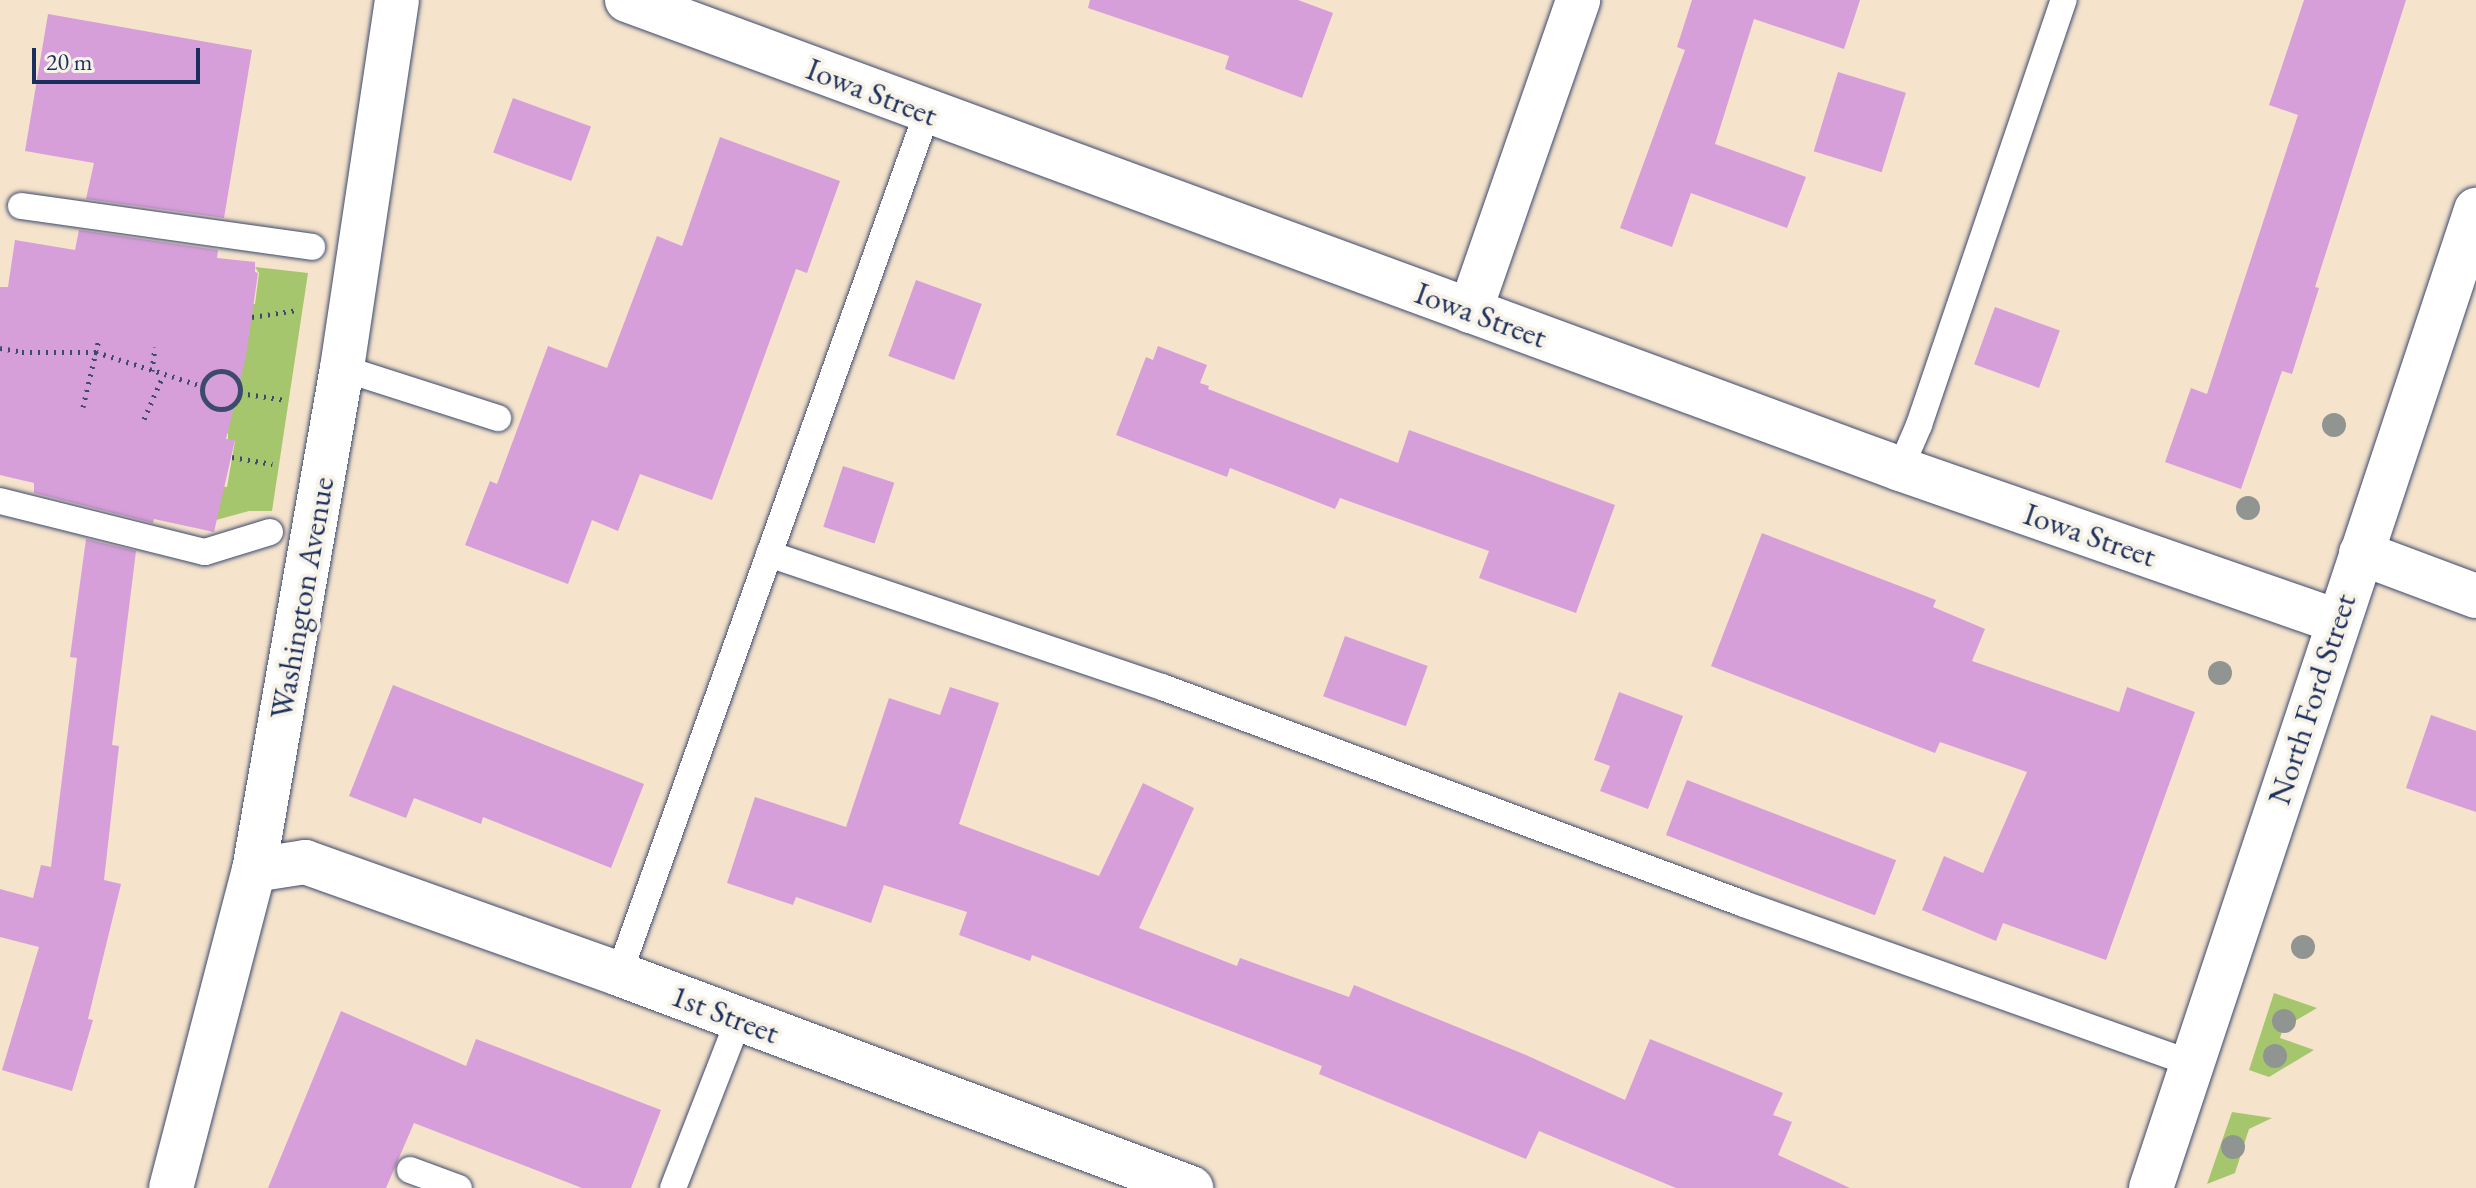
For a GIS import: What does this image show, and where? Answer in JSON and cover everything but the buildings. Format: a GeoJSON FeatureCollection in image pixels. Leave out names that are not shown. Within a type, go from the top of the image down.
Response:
{"type":"FeatureCollection","features":[{"type":"Feature","properties":{"kind":"street","name":"Washington Avenue"},"geometry":{"type":"LineString","coordinates":[[171,1188],[254,870],[342,368],[397,0]]}},
{"type":"Feature","properties":{"kind":"street","name":"Iowa Street"},"geometry":{"type":"LineString","coordinates":[[627,0],[1900,469],[2337,621]]}},
{"type":"Feature","properties":{"kind":"street"},"geometry":{"type":"LineString","coordinates":[[1470,311],[1578,0]]}},
{"type":"Feature","properties":{"kind":"street","name":"North Ford Street"},"geometry":{"type":"LineString","coordinates":[[2151,1188],[2476,210]]}},
{"type":"Feature","properties":{"kind":"street"},"geometry":{"type":"LineString","coordinates":[[2361,553],[2476,596]]}},
{"type":"Feature","properties":{"kind":"street","name":"1st Street"},"geometry":{"type":"LineString","coordinates":[[254,870],[305,862],[619,974],[1191,1188]]}},
{"type":"Feature","properties":{"kind":"lane"},"geometry":{"type":"LineString","coordinates":[[1900,469],[1919,425],[2064,0]]}},
{"type":"Feature","properties":{"kind":"lane"},"geometry":{"type":"LineString","coordinates":[[619,974],[927,113]]}},
{"type":"Feature","properties":{"kind":"lane"},"geometry":{"type":"LineString","coordinates":[[21,206],[312,247]]}},
{"type":"Feature","properties":{"kind":"lane"},"geometry":{"type":"LineString","coordinates":[[342,368],[498,418]]}},
{"type":"Feature","properties":{"kind":"lane"},"geometry":{"type":"LineString","coordinates":[[0,501],[205,552],[270,532]]}},
{"type":"Feature","properties":{"kind":"lane"},"geometry":{"type":"LineString","coordinates":[[769,554],[1162,687],[1744,904],[2194,1064]]}},
{"type":"Feature","properties":{"kind":"lane"},"geometry":{"type":"LineString","coordinates":[[673,1188],[739,1019]]}},
{"type":"Feature","properties":{"kind":"lane"},"geometry":{"type":"LineString","coordinates":[[410,1170],[459,1188]]}},
{"type":"Feature","properties":{"kind":"path"},"geometry":{"type":"LineString","coordinates":[[252,317],[303,310]]}},
{"type":"Feature","properties":{"kind":"path"},"geometry":{"type":"LineString","coordinates":[[83,407],[99,339]]}},
{"type":"Feature","properties":{"kind":"path"},"geometry":{"type":"LineString","coordinates":[[152,371],[155,347]]}},
{"type":"Feature","properties":{"kind":"path"},"geometry":{"type":"LineString","coordinates":[[0,348],[22,352],[96,352],[202,386]]}},
{"type":"Feature","properties":{"kind":"path"},"geometry":{"type":"LineString","coordinates":[[223,370],[238,380],[240,393],[235,404],[217,408],[206,402],[202,386],[211,374],[223,370]]}},
{"type":"Feature","properties":{"kind":"path"},"geometry":{"type":"LineString","coordinates":[[144,419],[163,376]]}},
{"type":"Feature","properties":{"kind":"path"},"geometry":{"type":"LineString","coordinates":[[240,393],[291,401]]}},
{"type":"Feature","properties":{"kind":"path"},"geometry":{"type":"LineString","coordinates":[[232,457],[281,465]]}},
{"type":"Feature","properties":{"kind":"green space"},"geometry":{"type":"Polygon","coordinates":[[[255,267],[308,273],[272,511],[249,511],[216,520],[219,486],[227,487],[235,441],[228,440],[228,433],[183,422],[0,325],[255,304],[259,273],[255,267]]]}},
{"type":"Feature","properties":{"kind":"green space"},"geometry":{"type":"Polygon","coordinates":[[[2274,993],[2317,1008],[2283,1028],[2280,1038],[2314,1050],[2269,1077],[2249,1070],[2274,993]]]}},
{"type":"Feature","properties":{"kind":"green space"},"geometry":{"type":"Polygon","coordinates":[[[2232,1112],[2272,1118],[2249,1129],[2235,1173],[2207,1184],[2232,1112]]]}}]}
